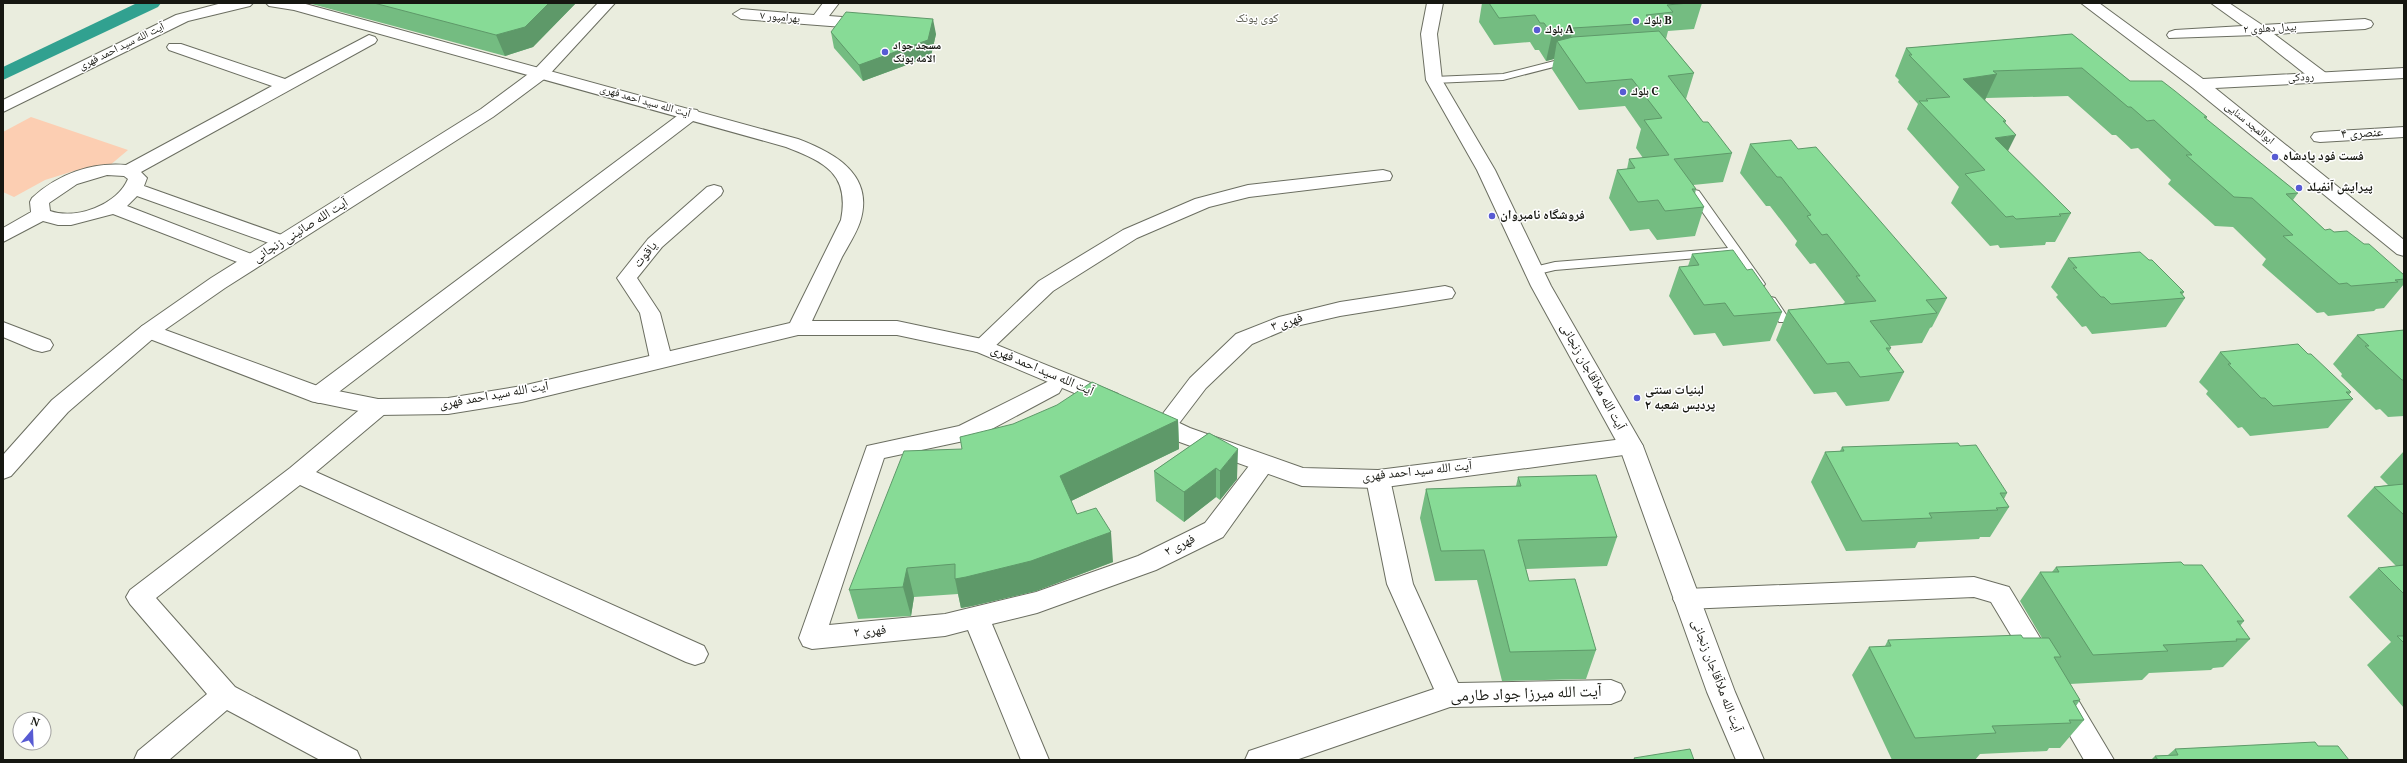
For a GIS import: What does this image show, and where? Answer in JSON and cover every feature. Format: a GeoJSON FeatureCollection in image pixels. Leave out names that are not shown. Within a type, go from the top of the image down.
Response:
{"type":"FeatureCollection","features":[{"type":"Feature","properties":{"kind":"street","name":"آیت الله سید احمد فهری"},"geometry":{"type":"LineString","coordinates":[[3,107],[182,18],[204,11],[245,3]]}},
{"type":"Feature","properties":{"kind":"street","name":"آیت الله سید احمد فهری"},"geometry":{"type":"LineString","coordinates":[[274,3],[295,6],[691,114],[817,152],[837,165],[850,181],[855,200],[851,221],[798,328]]}},
{"type":"Feature","properties":{"kind":"street","name":"آیت الله صائینی زنجانی"},"geometry":{"type":"LineString","coordinates":[[3,470],[60,406],[149,331],[252,261],[487,113],[541,73],[607,3]]}},
{"type":"Feature","properties":{"kind":"street"},"geometry":{"type":"LineString","coordinates":[[818,21],[831,3]]}},
{"type":"Feature","properties":{"kind":"street","name":"آیت الله ملاآقاجان زنجانی"},"geometry":{"type":"LineString","coordinates":[[1435,3],[1429,34],[1434,80],[1486,170],[1534,271],[1631,446],[1721,692],[1750,760]]}},
{"type":"Feature","properties":{"kind":"street","name":"ابوالمجد سنایی"},"geometry":{"type":"LineString","coordinates":[[2089,3],[2199,84],[2404,250]]}},
{"type":"Feature","properties":{"kind":"street"},"geometry":{"type":"LineString","coordinates":[[2219,3],[2259,30],[2320,77]]}},
{"type":"Feature","properties":{"kind":"street","name":"بهرامپور ۷"},"geometry":{"type":"LineString","coordinates":[[741,14],[818,21],[881,24]]}},
{"type":"Feature","properties":{"kind":"street","name":"بیدل دهلوی ۲"},"geometry":{"type":"LineString","coordinates":[[2175,35],[2365,24]]}},
{"type":"Feature","properties":{"kind":"street"},"geometry":{"type":"LineString","coordinates":[[129,171],[368,40]]}},
{"type":"Feature","properties":{"kind":"street"},"geometry":{"type":"LineString","coordinates":[[175,47],[286,85]]}},
{"type":"Feature","properties":{"kind":"street","name":"رودکی"},"geometry":{"type":"LineString","coordinates":[[2199,84],[2404,73]]}},
{"type":"Feature","properties":{"kind":"street"},"geometry":{"type":"LineString","coordinates":[[319,395],[691,114]]}},
{"type":"Feature","properties":{"kind":"street","name":"عنصری ۴"},"geometry":{"type":"LineString","coordinates":[[2320,137],[2404,132]]}},
{"type":"Feature","properties":{"kind":"street"},"geometry":{"type":"LineString","coordinates":[[3,236],[42,214],[59,220],[85,217],[113,207],[135,189],[138,178],[129,171],[107,169],[78,175],[53,188],[39,202],[42,214]]}},
{"type":"Feature","properties":{"kind":"street"},"geometry":{"type":"LineString","coordinates":[[982,346],[1046,286],[1130,234],[1202,203],[1248,191],[1383,176]]}},
{"type":"Feature","properties":{"kind":"street"},"geometry":{"type":"LineString","coordinates":[[135,189],[283,242]]}},
{"type":"Feature","properties":{"kind":"street","name":"یاقوت"},"geometry":{"type":"LineString","coordinates":[[661,359],[650,313],[627,278],[655,243],[714,190]]}},
{"type":"Feature","properties":{"kind":"street"},"geometry":{"type":"LineString","coordinates":[[113,207],[252,261]]}},
{"type":"Feature","properties":{"kind":"street","name":"فهری ۳"},"geometry":{"type":"LineString","coordinates":[[1166,424],[1198,383],[1244,339],[1286,322],[1340,309],[1415,296],[1445,293]]}},
{"type":"Feature","properties":{"kind":"street","name":"آیت الله سید احمد فهری"},"geometry":{"type":"LineString","coordinates":[[149,331],[319,395],[378,407],[448,406],[522,394],[661,359],[798,328],[897,328],[982,346],[1166,424],[1182,434],[1262,464],[1302,477],[1378,479],[1631,446]]}},
{"type":"Feature","properties":{"kind":"street"},"geometry":{"type":"LineString","coordinates":[[3,329],[42,345]]}},
{"type":"Feature","properties":{"kind":"street","name":"فهری ۲"},"geometry":{"type":"LineString","coordinates":[[1051,388],[966,433],[875,452],[812,638],[945,625],[1037,602],[1147,563],[1214,530],[1262,464]]}},
{"type":"Feature","properties":{"kind":"street"},"geometry":{"type":"LineString","coordinates":[[347,760],[225,695],[139,597],[298,474],[378,407]]}},
{"type":"Feature","properties":{"kind":"street"},"geometry":{"type":"LineString","coordinates":[[298,474],[695,654]]}},
{"type":"Feature","properties":{"kind":"street"},"geometry":{"type":"LineString","coordinates":[[1378,479],[1400,584],[1450,695]]}},
{"type":"Feature","properties":{"kind":"street"},"geometry":{"type":"LineString","coordinates":[[1686,599],[1974,587],[2000,594],[2100,760]]}},
{"type":"Feature","properties":{"kind":"street"},"geometry":{"type":"LineString","coordinates":[[976,617],[1035,760]]}},
{"type":"Feature","properties":{"kind":"street","name":"آیت الله میرزا جواد طارمی"},"geometry":{"type":"LineString","coordinates":[[1259,760],[1450,695],[1611,692]]}},
{"type":"Feature","properties":{"kind":"street"},"geometry":{"type":"LineString","coordinates":[[148,760],[225,695]]}},
{"type":"Feature","properties":{"kind":"lane"},"geometry":{"type":"LineString","coordinates":[[1434,80],[1504,77],[1544,65],[1583,59]]}},
{"type":"Feature","properties":{"kind":"lane"},"geometry":{"type":"LineString","coordinates":[[1696,193],[1783,319]]}},
{"type":"Feature","properties":{"kind":"lane"},"geometry":{"type":"LineString","coordinates":[[1534,271],[1555,266],[1736,251]]}},
{"type":"Feature","properties":{"kind":"shaded area"},"geometry":{"type":"Polygon","coordinates":[[[31,117],[128,150],[109,166],[77,170],[45,180],[14,197],[3,192],[3,132],[31,117]]]}},
{"type":"Feature","properties":{"kind":"building"},"geometry":{"type":"Polygon","coordinates":[[[374,3],[549,3],[525,27],[496,35],[374,3]]]}},
{"type":"Feature","properties":{"kind":"building"},"geometry":{"type":"Polygon","coordinates":[[[1489,3],[1689,3],[1667,5],[1673,12],[1646,15],[1653,23],[1573,28],[1552,34],[1544,23],[1540,23],[1535,15],[1499,18],[1489,3]]]}},
{"type":"Feature","properties":{"kind":"building"},"geometry":{"type":"Polygon","coordinates":[[[846,12],[933,19],[928,40],[859,65],[831,32],[846,12]]]}},
{"type":"Feature","properties":{"kind":"building"},"geometry":{"type":"Polygon","coordinates":[[[1659,31],[1694,73],[1668,76],[1703,122],[1708,122],[1732,153],[1674,159],[1696,189],[1692,189],[1704,207],[1665,211],[1658,200],[1638,202],[1617,170],[1635,168],[1629,159],[1669,155],[1644,120],[1662,118],[1632,79],[1586,83],[1557,41],[1573,37],[1659,31]]]}},
{"type":"Feature","properties":{"kind":"building"},"geometry":{"type":"Polygon","coordinates":[[[2072,34],[2130,81],[2162,81],[2298,193],[2286,194],[2325,230],[2330,229],[2334,232],[2347,231],[2364,244],[2369,244],[2404,275],[2404,279],[2395,280],[2398,282],[2351,286],[2347,283],[2339,284],[2283,236],[2293,235],[2252,198],[2234,197],[2186,155],[2192,155],[2154,120],[2147,121],[2082,68],[1993,71],[1997,74],[1963,79],[2006,121],[2003,121],[2016,135],[1995,138],[2071,213],[2059,214],[2061,216],[2016,219],[2013,216],[2006,217],[1965,174],[1985,170],[1919,101],[1950,97],[1909,55],[1912,55],[1906,48],[2072,34]]]}},
{"type":"Feature","properties":{"kind":"building"},"geometry":{"type":"Polygon","coordinates":[[[1791,140],[1798,149],[1816,147],[1947,298],[1926,300],[1937,313],[1870,321],[1891,348],[1886,348],[1904,372],[1860,377],[1849,362],[1827,364],[1788,310],[1876,301],[1856,276],[1860,276],[1827,234],[1822,235],[1807,216],[1811,215],[1781,177],[1777,177],[1750,144],[1791,140]]]}},
{"type":"Feature","properties":{"kind":"building"},"geometry":{"type":"Polygon","coordinates":[[[1733,250],[1747,270],[1752,269],[1782,312],[1734,316],[1725,303],[1704,305],[1679,267],[1699,265],[1692,254],[1733,250]]]}},
{"type":"Feature","properties":{"kind":"building"},"geometry":{"type":"Polygon","coordinates":[[[2140,252],[2149,260],[2152,260],[2184,292],[2180,292],[2185,298],[2111,304],[2104,297],[2101,297],[2073,268],[2077,268],[2068,258],[2140,252]]]}},
{"type":"Feature","properties":{"kind":"building"},"geometry":{"type":"Polygon","coordinates":[[[2404,330],[2404,380],[2402,380],[2365,346],[2369,346],[2357,335],[2404,330]]]}},
{"type":"Feature","properties":{"kind":"building"},"geometry":{"type":"Polygon","coordinates":[[[2298,344],[2308,354],[2311,354],[2351,392],[2346,392],[2353,399],[2273,406],[2265,398],[2261,398],[2228,364],[2231,364],[2220,352],[2298,344]]]}},
{"type":"Feature","properties":{"kind":"building"},"geometry":{"type":"Polygon","coordinates":[[[1092,382],[1178,420],[1060,476],[1077,514],[1096,508],[1111,532],[1031,561],[966,577],[955,579],[955,564],[907,568],[903,587],[849,590],[904,451],[962,449],[960,437],[1013,424],[1057,405],[1092,382]]]}},
{"type":"Feature","properties":{"kind":"building"},"geometry":{"type":"Polygon","coordinates":[[[1209,433],[1238,449],[1220,471],[1216,468],[1184,492],[1154,471],[1209,433]]]}},
{"type":"Feature","properties":{"kind":"building"},"geometry":{"type":"Polygon","coordinates":[[[1958,443],[1960,446],[1976,445],[2007,493],[2000,493],[2009,507],[1996,508],[1998,510],[1929,513],[1932,518],[1862,521],[1825,452],[1844,451],[1842,447],[1958,443]]]}},
{"type":"Feature","properties":{"kind":"building"},"geometry":{"type":"Polygon","coordinates":[[[1596,475],[1617,537],[1518,540],[1529,581],[1575,579],[1596,650],[1510,652],[1484,550],[1441,551],[1426,489],[1521,486],[1518,477],[1596,475]]]}},
{"type":"Feature","properties":{"kind":"building"},"geometry":{"type":"Polygon","coordinates":[[[2404,484],[2404,515],[2374,487],[2404,484]]]}},
{"type":"Feature","properties":{"kind":"building"},"geometry":{"type":"Polygon","coordinates":[[[2181,562],[2184,565],[2202,565],[2244,621],[2237,621],[2250,639],[2163,645],[2168,651],[2093,655],[2040,572],[2059,572],[2056,567],[2181,562]]]}},
{"type":"Feature","properties":{"kind":"building"},"geometry":{"type":"Polygon","coordinates":[[[2404,565],[2404,594],[2378,568],[2404,565]]]}},
{"type":"Feature","properties":{"kind":"building"},"geometry":{"type":"Polygon","coordinates":[[[2021,635],[2023,638],[2049,638],[2061,657],[2054,657],[2080,700],[2073,701],[2084,720],[2069,720],[2071,723],[1992,726],[1996,733],[1915,738],[1869,647],[1891,646],[1888,640],[2021,635]]]}},
{"type":"Feature","properties":{"kind":"building"},"geometry":{"type":"Polygon","coordinates":[[[2397,636],[2404,636],[2404,643],[2397,636]]]}},
{"type":"Feature","properties":{"kind":"building"},"geometry":{"type":"Polygon","coordinates":[[[2315,742],[2318,746],[2338,746],[2349,760],[2158,760],[2155,756],[2178,755],[2175,749],[2315,742]]]}},
{"type":"Feature","properties":{"kind":"building"},"geometry":{"type":"Polygon","coordinates":[[[1690,749],[1694,760],[1635,760],[1634,758],[1690,749]]]}},
{"type":"Feature","properties":{"kind":"waterway"},"geometry":{"type":"LineString","coordinates":[[3,74],[152,3]]}},
{"type":"Feature","properties":{"kind":"place","name":"بلوك B"},"geometry":{"type":"Point","coordinates":[1636,21]}},
{"type":"Feature","properties":{"kind":"place","name":"بلوك A"},"geometry":{"type":"Point","coordinates":[1537,30]}},
{"type":"Feature","properties":{"kind":"place","name":"مسجد جواد الامه پونک"},"geometry":{"type":"Point","coordinates":[885,52]}},
{"type":"Feature","properties":{"kind":"place","name":"بلوك C"},"geometry":{"type":"Point","coordinates":[1623,92]}},
{"type":"Feature","properties":{"kind":"place","name":"فست فود پادشاه"},"geometry":{"type":"Point","coordinates":[2275,157]}},
{"type":"Feature","properties":{"kind":"place","name":"پیرایش آنفیلد"},"geometry":{"type":"Point","coordinates":[2299,188]}},
{"type":"Feature","properties":{"kind":"place","name":"فروشگاه نامبروان"},"geometry":{"type":"Point","coordinates":[1492,216]}},
{"type":"Feature","properties":{"kind":"place","name":"لبنیات سنتی پردیس شعبه ۲"},"geometry":{"type":"Point","coordinates":[1637,398]}},
{"type":"Feature","properties":{"kind":"district","name":"کوی پونک"},"geometry":{"type":"Point","coordinates":[1257,19]}}]}
